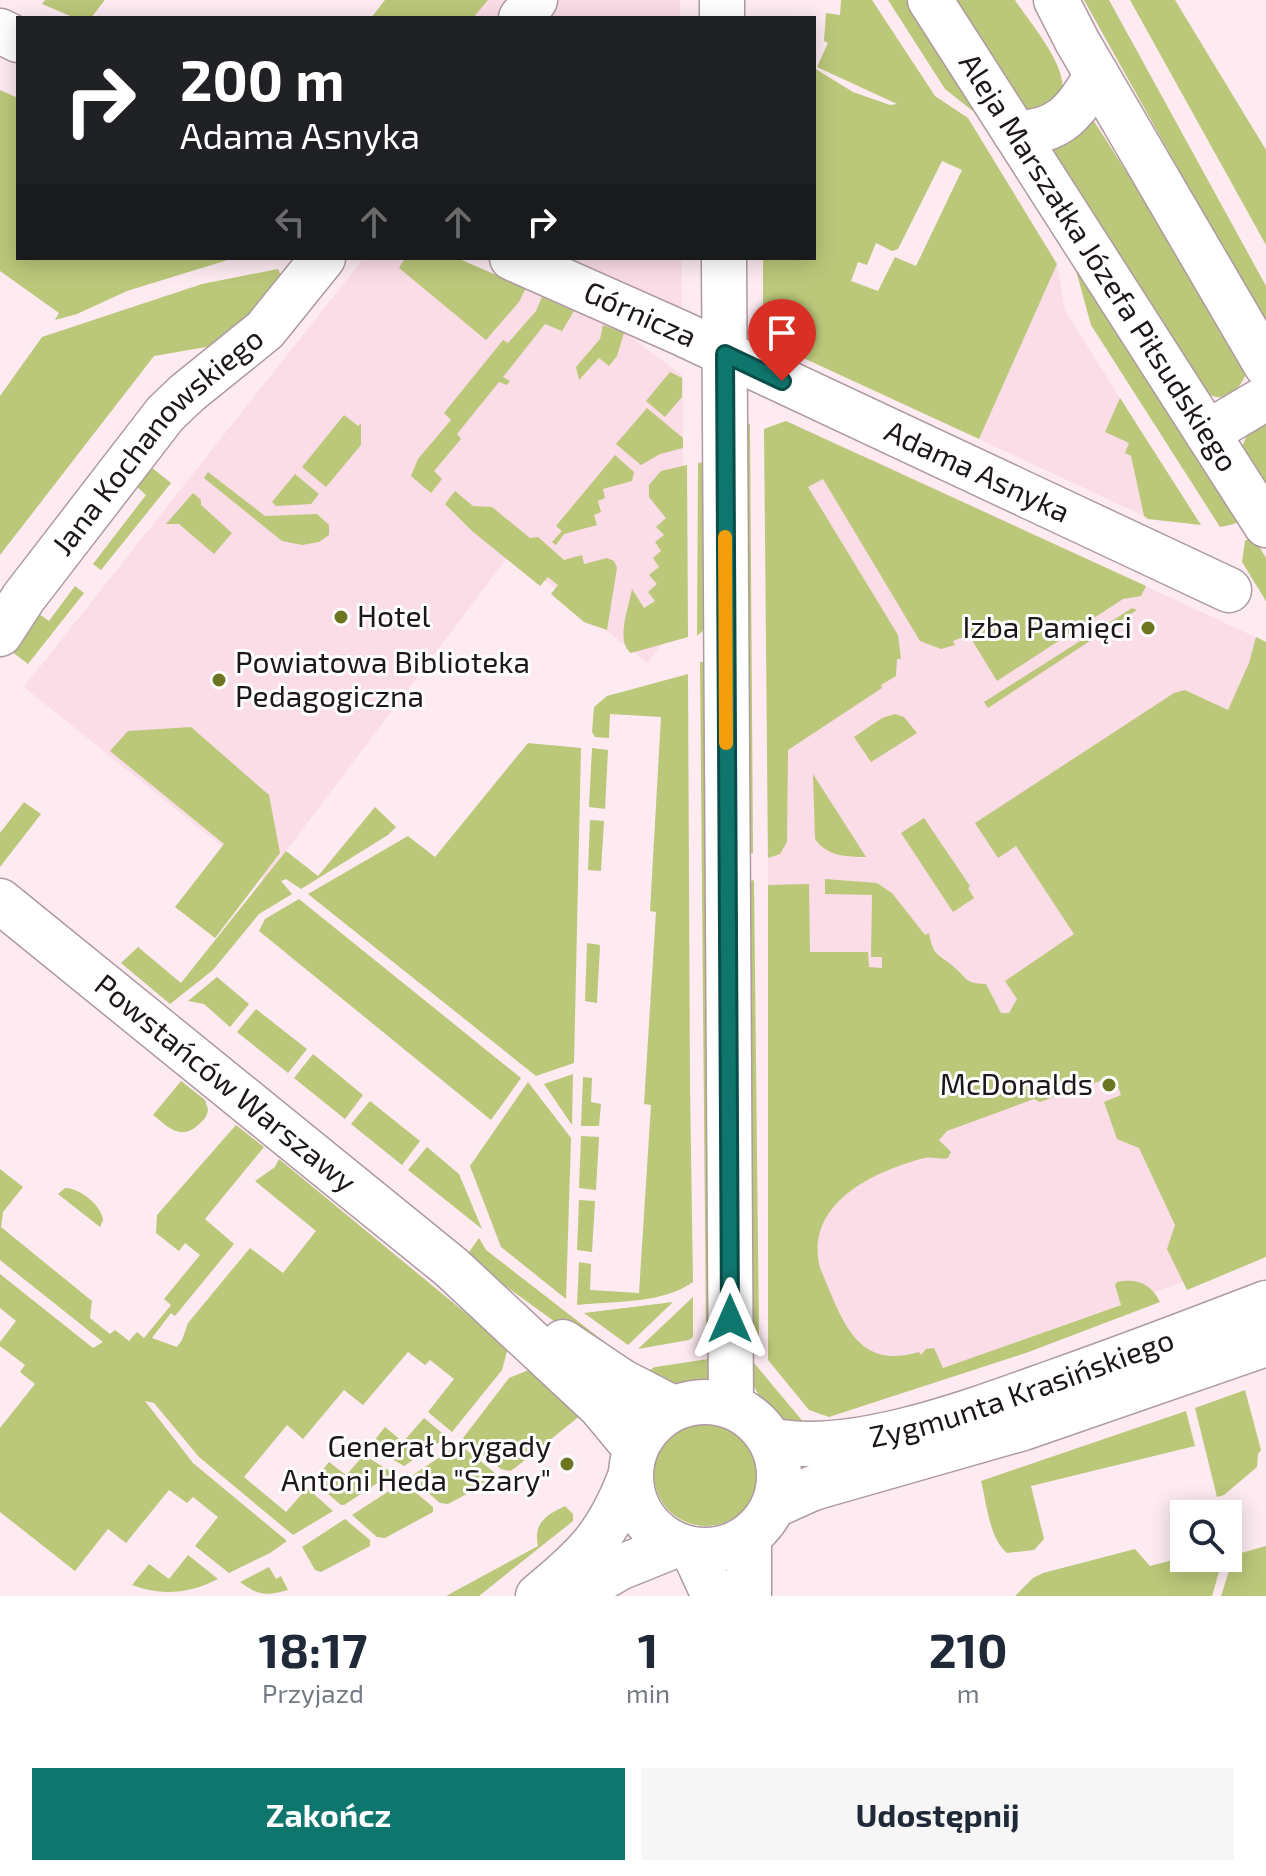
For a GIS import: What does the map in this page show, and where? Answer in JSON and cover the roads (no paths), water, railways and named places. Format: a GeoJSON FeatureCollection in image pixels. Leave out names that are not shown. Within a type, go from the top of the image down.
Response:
{"type":"FeatureCollection","features":[{"type":"Feature","properties":{"kind":"street"},"geometry":{"type":"LineString","coordinates":[[523,16],[535,0]]}},
{"type":"Feature","properties":{"kind":"street","name":"Aleja Marszałka Józefa Piłsudskiego"},"geometry":{"type":"LineString","coordinates":[[930,0],[1266,525]]}},
{"type":"Feature","properties":{"kind":"street"},"geometry":{"type":"LineString","coordinates":[[1015,133],[1033,133],[1071,115],[1087,58],[1048,0]]}},
{"type":"Feature","properties":{"kind":"street"},"geometry":{"type":"LineString","coordinates":[[1056,0],[1266,365]]}},
{"type":"Feature","properties":{"kind":"street","name":"Jana Kochanowskiego"},"geometry":{"type":"LineString","coordinates":[[0,634],[24,597],[165,414],[265,330],[321,260]]}},
{"type":"Feature","properties":{"kind":"street","name":"Górnicza"},"geometry":{"type":"LineString","coordinates":[[516,260],[725,354]]}},
{"type":"Feature","properties":{"kind":"street"},"geometry":{"type":"LineString","coordinates":[[724,260],[731,1406]]}},
{"type":"Feature","properties":{"kind":"street","name":"Adama Asnyka"},"geometry":{"type":"LineString","coordinates":[[725,354],[1229,590]]}},
{"type":"Feature","properties":{"kind":"street"},"geometry":{"type":"LineString","coordinates":[[1207,433],[1266,398]]}},
{"type":"Feature","properties":{"kind":"street","name":"Powstańców Warszawy"},"geometry":{"type":"LineString","coordinates":[[0,901],[451,1267],[600,1406],[633,1462]]}},
{"type":"Feature","properties":{"kind":"street","name":"Powstańców Warszawy"},"geometry":{"type":"LineString","coordinates":[[451,1267],[621,1381],[673,1408]]}},
{"type":"Feature","properties":{"kind":"street","name":"Zygmunta Krasińskiego"},"geometry":{"type":"LineString","coordinates":[[770,1440],[791,1445],[824,1445],[949,1417],[1077,1374],[1266,1303]]}},
{"type":"Feature","properties":{"kind":"street","name":"Zygmunta Krasińskiego"},"geometry":{"type":"LineString","coordinates":[[761,1521],[813,1488],[1023,1428],[1266,1344]]}},
{"type":"Feature","properties":{"kind":"street"},"geometry":{"type":"LineString","coordinates":[[538,1596],[598,1540],[617,1511],[633,1462],[650,1424],[673,1408],[702,1401],[731,1406],[753,1419],[770,1440],[779,1470],[778,1488],[761,1521],[749,1596]]}},
{"type":"Feature","properties":{"kind":"street"},"geometry":{"type":"LineString","coordinates":[[633,1462],[634,1500],[645,1520],[659,1535],[684,1547],[713,1550],[732,1545],[761,1521]]}},
{"type":"Feature","properties":{"kind":"street"},"geometry":{"type":"LineString","coordinates":[[572,1596],[619,1568],[684,1547]]}},
{"type":"Feature","properties":{"kind":"street"},"geometry":{"type":"LineString","coordinates":[[684,1547],[714,1596]]}},
{"type":"Feature","properties":{"kind":"place","name":"Hotel"},"geometry":{"type":"Point","coordinates":[341,617]}},
{"type":"Feature","properties":{"kind":"place","name":"Izba Pamięci"},"geometry":{"type":"Point","coordinates":[1148,628]}},
{"type":"Feature","properties":{"kind":"place","name":"Powiatowa Biblioteka Pedagogiczna"},"geometry":{"type":"Point","coordinates":[219,680]}},
{"type":"Feature","properties":{"kind":"place","name":"McDonalds"},"geometry":{"type":"Point","coordinates":[1109,1085]}},
{"type":"Feature","properties":{"kind":"place","name":"Generał brygady Antoni Heda \"Szary\""},"geometry":{"type":"Point","coordinates":[567,1464]}}]}
